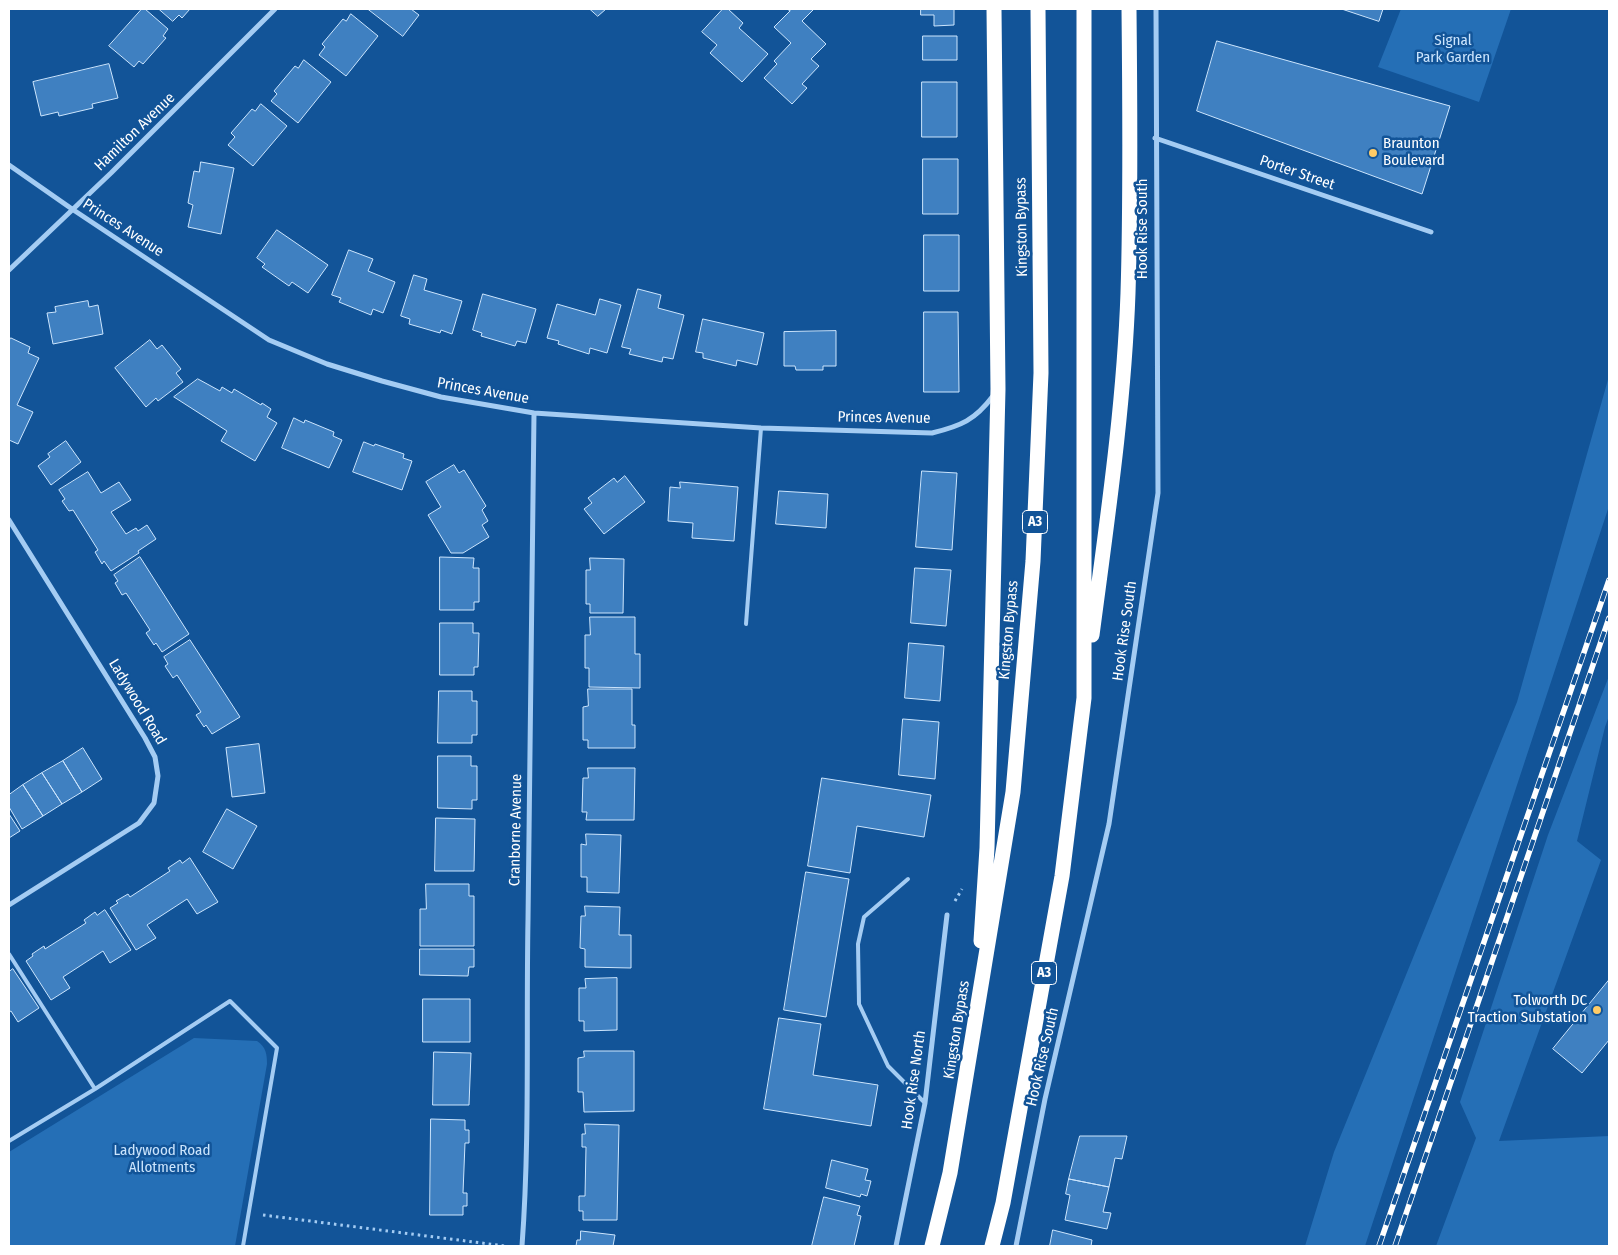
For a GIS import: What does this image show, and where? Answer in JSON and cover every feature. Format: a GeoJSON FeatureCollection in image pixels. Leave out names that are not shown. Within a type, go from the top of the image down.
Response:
{"type":"FeatureCollection","features":[{"type":"Feature","properties":{"kind":"highway"},"geometry":{"type":"LineString","coordinates":[[975,1032],[987,848],[998,390],[994,9]]}},
{"type":"Feature","properties":{"kind":"highway","name":"Kingston Bypass"},"geometry":{"type":"LineString","coordinates":[[932,1246],[950,1173],[975,1032],[1013,792],[1033,561],[1041,373],[1038,9]]}},
{"type":"Feature","properties":{"kind":"highway","name":"A3"},"geometry":{"type":"LineString","coordinates":[[992,1246],[1003,1203],[1062,876],[1084,698],[1084,9]]}},
{"type":"Feature","properties":{"kind":"highway"},"geometry":{"type":"LineString","coordinates":[[1084,698],[1118,435],[1128,294],[1129,9]]}},
{"type":"Feature","properties":{"kind":"street","name":"Hamilton Avenue"},"geometry":{"type":"LineString","coordinates":[[9,270],[111,174],[275,9]]}},
{"type":"Feature","properties":{"kind":"street","name":"Hook Rise South"},"geometry":{"type":"LineString","coordinates":[[1016,1246],[1045,1099],[1109,824],[1158,493],[1156,9]]}},
{"type":"Feature","properties":{"kind":"street","name":"Porter Street"},"geometry":{"type":"LineString","coordinates":[[1156,138],[1431,232]]}},
{"type":"Feature","properties":{"kind":"street","name":"Princes Avenue"},"geometry":{"type":"LineString","coordinates":[[9,165],[269,340],[327,364],[441,397],[534,413],[761,428],[932,433],[958,426],[981,411],[998,390]]}},
{"type":"Feature","properties":{"kind":"street","name":"Cranborne Avenue"},"geometry":{"type":"LineString","coordinates":[[522,1246],[527,1120],[534,413]]}},
{"type":"Feature","properties":{"kind":"street","name":"Ladywood Road"},"geometry":{"type":"LineString","coordinates":[[9,520],[144,738],[155,757],[158,776],[154,803],[139,823],[9,905]]}},
{"type":"Feature","properties":{"kind":"street","name":"Hook Rise North"},"geometry":{"type":"LineString","coordinates":[[896,1246],[925,1103],[947,915]]}},
{"type":"Feature","properties":{"kind":"lane"},"geometry":{"type":"LineString","coordinates":[[746,624],[761,428]]}},
{"type":"Feature","properties":{"kind":"lane"},"geometry":{"type":"LineString","coordinates":[[908,879],[864,917],[858,944],[859,1004],[888,1066],[925,1103]]}},
{"type":"Feature","properties":{"kind":"lane"},"geometry":{"type":"LineString","coordinates":[[9,954],[95,1088]]}},
{"type":"Feature","properties":{"kind":"lane"},"geometry":{"type":"LineString","coordinates":[[9,1140],[95,1088],[230,1001],[276,1048],[243,1246]]}},
{"type":"Feature","properties":{"kind":"path"},"geometry":{"type":"LineString","coordinates":[[248,1213],[506,1246]]}},
{"type":"Feature","properties":{"kind":"green space","name":"Signal Park Garden"},"geometry":{"type":"Polygon","coordinates":[[[1401,9],[1511,9],[1479,102],[1378,67],[1401,9]]]}},
{"type":"Feature","properties":{"kind":"green space"},"geometry":{"type":"Polygon","coordinates":[[[1609,376],[1609,506],[1365,1246],[1305,1246],[1334,1152],[1517,702],[1609,376]]]}},
{"type":"Feature","properties":{"kind":"green space"},"geometry":{"type":"Polygon","coordinates":[[[1609,676],[1609,716],[1577,841],[1601,860],[1499,1141],[1609,1136],[1609,1246],[1436,1246],[1476,1138],[1460,1102],[1548,835],[1609,676]]]}},
{"type":"Feature","properties":{"kind":"green space","name":"Ladywood Road Allotments"},"geometry":{"type":"Polygon","coordinates":[[[194,1038],[257,1041],[264,1048],[266,1054],[267,1064],[235,1246],[9,1246],[9,1152],[194,1038]]]}},
{"type":"Feature","properties":{"kind":"building"},"geometry":{"type":"Polygon","coordinates":[[[142,9],[145,9],[168,29],[163,36],[166,38],[143,64],[139,61],[134,67],[109,46],[142,9]]]}},
{"type":"Feature","properties":{"kind":"building"},"geometry":{"type":"Polygon","coordinates":[[[159,9],[190,9],[182,18],[179,15],[173,21],[159,9]]]}},
{"type":"Feature","properties":{"kind":"building"},"geometry":{"type":"Polygon","coordinates":[[[368,9],[411,9],[419,15],[403,36],[368,9]]]}},
{"type":"Feature","properties":{"kind":"building"},"geometry":{"type":"Polygon","coordinates":[[[590,9],[606,9],[598,16],[590,9]]]}},
{"type":"Feature","properties":{"kind":"building"},"geometry":{"type":"Polygon","coordinates":[[[723,9],[728,9],[743,23],[739,28],[768,54],[742,82],[710,53],[717,45],[702,32],[723,9]]]}},
{"type":"Feature","properties":{"kind":"building"},"geometry":{"type":"Polygon","coordinates":[[[787,9],[814,9],[802,21],[826,44],[811,59],[819,66],[802,84],[807,88],[792,104],[764,78],[777,64],[774,61],[791,43],[774,27],[790,11],[787,9]]]}},
{"type":"Feature","properties":{"kind":"building"},"geometry":{"type":"Polygon","coordinates":[[[921,9],[954,9],[954,25],[934,26],[934,15],[921,15],[921,9]]]}},
{"type":"Feature","properties":{"kind":"building"},"geometry":{"type":"Polygon","coordinates":[[[1342,9],[1383,9],[1379,21],[1342,9]]]}},
{"type":"Feature","properties":{"kind":"building"},"geometry":{"type":"Polygon","coordinates":[[[351,14],[378,36],[346,76],[319,55],[325,47],[322,44],[343,19],[346,21],[351,14]]]}},
{"type":"Feature","properties":{"kind":"building"},"geometry":{"type":"Polygon","coordinates":[[[923,36],[957,36],[957,60],[923,60],[923,36]]]}},
{"type":"Feature","properties":{"kind":"building","name":"Braunton Boulevard"},"geometry":{"type":"Polygon","coordinates":[[[1217,41],[1450,106],[1422,194],[1197,111],[1217,41]]]}},
{"type":"Feature","properties":{"kind":"building"},"geometry":{"type":"Polygon","coordinates":[[[304,60],[331,82],[298,123],[271,101],[277,94],[274,91],[295,66],[298,68],[304,60]]]}},
{"type":"Feature","properties":{"kind":"building"},"geometry":{"type":"Polygon","coordinates":[[[109,64],[118,98],[92,104],[93,108],[59,116],[58,112],[41,116],[33,82],[109,64]]]}},
{"type":"Feature","properties":{"kind":"building"},"geometry":{"type":"Polygon","coordinates":[[[922,82],[957,82],[957,137],[922,137],[922,82]]]}},
{"type":"Feature","properties":{"kind":"building"},"geometry":{"type":"Polygon","coordinates":[[[261,104],[287,126],[253,166],[228,145],[235,137],[231,133],[252,109],[255,111],[261,104]]]}},
{"type":"Feature","properties":{"kind":"building"},"geometry":{"type":"Polygon","coordinates":[[[923,159],[958,159],[958,214],[923,214],[923,159]]]}},
{"type":"Feature","properties":{"kind":"building"},"geometry":{"type":"Polygon","coordinates":[[[201,162],[234,168],[221,234],[188,227],[193,205],[188,203],[194,171],[199,172],[201,162]]]}},
{"type":"Feature","properties":{"kind":"building"},"geometry":{"type":"Polygon","coordinates":[[[277,230],[328,265],[308,293],[292,282],[289,286],[262,267],[265,264],[257,258],[277,230]]]}},
{"type":"Feature","properties":{"kind":"building"},"geometry":{"type":"Polygon","coordinates":[[[924,235],[959,235],[959,291],[924,291],[924,235]]]}},
{"type":"Feature","properties":{"kind":"building"},"geometry":{"type":"Polygon","coordinates":[[[349,250],[373,259],[368,271],[395,282],[383,313],[373,309],[371,315],[339,302],[341,298],[332,295],[349,250]]]}},
{"type":"Feature","properties":{"kind":"building"},"geometry":{"type":"Polygon","coordinates":[[[414,275],[427,279],[424,290],[462,301],[452,334],[441,330],[440,333],[409,324],[410,319],[401,316],[414,275]]]}},
{"type":"Feature","properties":{"kind":"building"},"geometry":{"type":"Polygon","coordinates":[[[638,289],[661,295],[658,308],[684,315],[673,359],[663,357],[662,362],[629,354],[631,349],[622,347],[638,289]]]}},
{"type":"Feature","properties":{"kind":"building"},"geometry":{"type":"Polygon","coordinates":[[[483,294],[536,309],[526,343],[517,341],[515,346],[481,336],[482,333],[473,330],[483,294]]]}},
{"type":"Feature","properties":{"kind":"building"},"geometry":{"type":"Polygon","coordinates":[[[600,299],[621,305],[607,353],[590,348],[589,354],[558,344],[559,341],[547,338],[557,304],[595,315],[600,299]]]}},
{"type":"Feature","properties":{"kind":"building"},"geometry":{"type":"Polygon","coordinates":[[[88,301],[89,307],[98,305],[103,334],[53,344],[47,313],[56,312],[55,307],[88,301]]]}},
{"type":"Feature","properties":{"kind":"building"},"geometry":{"type":"Polygon","coordinates":[[[924,312],[958,312],[959,392],[924,392],[924,312]]]}},
{"type":"Feature","properties":{"kind":"building"},"geometry":{"type":"Polygon","coordinates":[[[703,319],[764,333],[757,365],[737,360],[736,366],[703,358],[703,353],[696,352],[703,319]]]}},
{"type":"Feature","properties":{"kind":"building"},"geometry":{"type":"Polygon","coordinates":[[[836,331],[836,366],[823,366],[823,370],[796,370],[795,366],[784,366],[784,332],[836,331]]]}},
{"type":"Feature","properties":{"kind":"building"},"geometry":{"type":"Polygon","coordinates":[[[11,338],[30,347],[28,353],[39,358],[17,405],[33,412],[18,444],[9,440],[9,341],[11,338]]]}},
{"type":"Feature","properties":{"kind":"building"},"geometry":{"type":"Polygon","coordinates":[[[150,340],[157,349],[162,345],[181,369],[176,373],[183,382],[158,401],[156,398],[146,407],[115,368],[150,340]]]}},
{"type":"Feature","properties":{"kind":"building"},"geometry":{"type":"Polygon","coordinates":[[[198,379],[220,391],[222,387],[232,393],[234,389],[271,409],[267,417],[277,423],[255,461],[221,441],[227,431],[174,397],[198,379]]]}},
{"type":"Feature","properties":{"kind":"building"},"geometry":{"type":"Polygon","coordinates":[[[294,418],[304,423],[305,420],[334,432],[333,436],[342,440],[329,468],[282,448],[294,418]]]}},
{"type":"Feature","properties":{"kind":"building"},"geometry":{"type":"Polygon","coordinates":[[[66,441],[81,462],[51,485],[38,466],[50,457],[48,454],[66,441]]]}},
{"type":"Feature","properties":{"kind":"building"},"geometry":{"type":"Polygon","coordinates":[[[364,442],[404,454],[403,458],[412,461],[402,490],[353,472],[364,442]]]}},
{"type":"Feature","properties":{"kind":"building"},"geometry":{"type":"Polygon","coordinates":[[[454,465],[459,473],[464,470],[486,506],[482,510],[488,521],[482,525],[489,537],[463,553],[451,553],[428,515],[441,507],[426,482],[454,465]]]}},
{"type":"Feature","properties":{"kind":"building"},"geometry":{"type":"Polygon","coordinates":[[[922,471],[957,473],[952,550],[916,547],[922,471]]]}},
{"type":"Feature","properties":{"kind":"building"},"geometry":{"type":"Polygon","coordinates":[[[88,472],[101,493],[119,482],[131,500],[111,512],[126,534],[136,528],[138,531],[147,525],[156,539],[138,551],[139,553],[111,571],[104,561],[102,564],[95,552],[98,550],[73,510],[69,511],[62,501],[65,499],[59,490],[88,472]]]}},
{"type":"Feature","properties":{"kind":"building"},"geometry":{"type":"Polygon","coordinates":[[[625,476],[645,502],[604,534],[584,509],[592,503],[588,498],[614,478],[617,482],[625,476]]]}},
{"type":"Feature","properties":{"kind":"building"},"geometry":{"type":"Polygon","coordinates":[[[680,482],[738,487],[734,541],[692,538],[693,523],[668,521],[670,487],[680,488],[680,482]]]}},
{"type":"Feature","properties":{"kind":"building"},"geometry":{"type":"Polygon","coordinates":[[[779,491],[828,494],[826,528],[776,524],[779,491]]]}},
{"type":"Feature","properties":{"kind":"building"},"geometry":{"type":"Polygon","coordinates":[[[140,557],[189,634],[162,652],[156,643],[154,645],[146,633],[150,630],[126,593],[122,595],[115,583],[118,581],[114,575],[140,557]]]}},
{"type":"Feature","properties":{"kind":"building"},"geometry":{"type":"Polygon","coordinates":[[[440,557],[474,558],[473,568],[479,568],[479,602],[474,602],[474,610],[440,610],[440,557]]]}},
{"type":"Feature","properties":{"kind":"building"},"geometry":{"type":"Polygon","coordinates":[[[590,558],[624,559],[623,613],[590,613],[590,604],[586,604],[586,570],[590,570],[590,558]]]}},
{"type":"Feature","properties":{"kind":"building"},"geometry":{"type":"Polygon","coordinates":[[[915,568],[951,570],[946,626],[911,623],[915,568]]]}},
{"type":"Feature","properties":{"kind":"building"},"geometry":{"type":"Polygon","coordinates":[[[590,617],[635,617],[635,654],[640,654],[640,688],[589,687],[589,668],[585,668],[585,635],[590,635],[590,617]]]}},
{"type":"Feature","properties":{"kind":"building"},"geometry":{"type":"Polygon","coordinates":[[[440,623],[473,623],[473,633],[479,633],[478,667],[474,667],[474,675],[440,675],[440,623]]]}},
{"type":"Feature","properties":{"kind":"building"},"geometry":{"type":"Polygon","coordinates":[[[190,640],[240,717],[212,734],[206,725],[204,727],[196,715],[201,712],[177,675],[173,678],[165,666],[168,664],[164,657],[190,640]]]}},
{"type":"Feature","properties":{"kind":"building"},"geometry":{"type":"Polygon","coordinates":[[[909,643],[944,646],[940,701],[905,698],[909,643]]]}},
{"type":"Feature","properties":{"kind":"building"},"geometry":{"type":"Polygon","coordinates":[[[588,689],[632,689],[632,725],[635,725],[635,748],[588,748],[588,740],[583,740],[583,707],[588,706],[588,689]]]}},
{"type":"Feature","properties":{"kind":"building"},"geometry":{"type":"Polygon","coordinates":[[[439,691],[472,691],[472,701],[477,701],[477,735],[472,735],[472,743],[438,743],[439,691]]]}},
{"type":"Feature","properties":{"kind":"building"},"geometry":{"type":"Polygon","coordinates":[[[903,719],[939,722],[935,779],[899,775],[903,719]]]}},
{"type":"Feature","properties":{"kind":"building"},"geometry":{"type":"Polygon","coordinates":[[[259,744],[265,793],[232,797],[226,748],[259,744]]]}},
{"type":"Feature","properties":{"kind":"building"},"geometry":{"type":"Polygon","coordinates":[[[83,748],[102,779],[82,792],[63,761],[83,748]]]}},
{"type":"Feature","properties":{"kind":"building"},"geometry":{"type":"Polygon","coordinates":[[[438,756],[471,756],[471,766],[477,766],[477,800],[472,800],[472,809],[438,808],[438,756]]]}},
{"type":"Feature","properties":{"kind":"building"},"geometry":{"type":"Polygon","coordinates":[[[63,761],[82,792],[62,804],[42,773],[63,761]]]}},
{"type":"Feature","properties":{"kind":"building"},"geometry":{"type":"Polygon","coordinates":[[[588,768],[635,768],[634,820],[586,820],[587,812],[582,812],[583,778],[588,778],[588,768]]]}},
{"type":"Feature","properties":{"kind":"building"},"geometry":{"type":"Polygon","coordinates":[[[42,773],[62,804],[43,816],[23,785],[42,773]]]}},
{"type":"Feature","properties":{"kind":"building"},"geometry":{"type":"Polygon","coordinates":[[[822,778],[931,795],[924,837],[857,826],[850,873],[808,866],[822,778]]]}},
{"type":"Feature","properties":{"kind":"building"},"geometry":{"type":"Polygon","coordinates":[[[23,785],[43,816],[22,829],[9,807],[9,795],[23,785]]]}},
{"type":"Feature","properties":{"kind":"building"},"geometry":{"type":"Polygon","coordinates":[[[227,809],[257,826],[233,869],[203,852],[227,809]]]}},
{"type":"Feature","properties":{"kind":"building"},"geometry":{"type":"Polygon","coordinates":[[[9,814],[20,831],[9,838],[9,814]]]}},
{"type":"Feature","properties":{"kind":"building"},"geometry":{"type":"Polygon","coordinates":[[[436,818],[475,819],[474,871],[435,871],[436,818]]]}},
{"type":"Feature","properties":{"kind":"building"},"geometry":{"type":"Polygon","coordinates":[[[586,834],[621,835],[619,893],[587,892],[587,877],[581,877],[581,844],[586,845],[586,834]]]}},
{"type":"Feature","properties":{"kind":"building"},"geometry":{"type":"Polygon","coordinates":[[[190,858],[218,902],[197,914],[187,899],[147,925],[156,938],[136,950],[110,908],[118,903],[116,901],[128,894],[130,897],[170,871],[168,868],[180,860],[182,863],[190,858]]]}},
{"type":"Feature","properties":{"kind":"building"},"geometry":{"type":"Polygon","coordinates":[[[806,872],[849,879],[826,1017],[784,1010],[806,872]]]}},
{"type":"Feature","properties":{"kind":"building"},"geometry":{"type":"Polygon","coordinates":[[[426,884],[469,884],[469,896],[474,896],[474,946],[420,946],[420,909],[426,909],[426,884]]]}},
{"type":"Feature","properties":{"kind":"building"},"geometry":{"type":"Polygon","coordinates":[[[585,906],[620,907],[619,935],[631,935],[631,968],[585,967],[585,949],[580,948],[581,916],[585,916],[585,906]]]}},
{"type":"Feature","properties":{"kind":"building"},"geometry":{"type":"Polygon","coordinates":[[[105,910],[131,950],[110,963],[103,951],[63,977],[70,988],[51,1000],[26,961],[33,956],[32,954],[44,946],[45,949],[86,923],[84,920],[95,912],[97,915],[105,910]]]}},
{"type":"Feature","properties":{"kind":"building"},"geometry":{"type":"Polygon","coordinates":[[[420,949],[474,949],[474,967],[469,967],[468,976],[420,975],[420,949]]]}},
{"type":"Feature","properties":{"kind":"building"},"geometry":{"type":"Polygon","coordinates":[[[13,969],[39,1008],[18,1022],[11,1011],[9,1012],[9,972],[13,969]]]}},
{"type":"Feature","properties":{"kind":"building"},"geometry":{"type":"Polygon","coordinates":[[[617,978],[617,1030],[584,1031],[584,1021],[579,1021],[579,988],[586,988],[585,979],[617,978]]]}},
{"type":"Feature","properties":{"kind":"building","name":"Tolworth DC Traction Substation"},"geometry":{"type":"Polygon","coordinates":[[[1609,980],[1609,1040],[1582,1073],[1553,1049],[1609,980]]]}},
{"type":"Feature","properties":{"kind":"building"},"geometry":{"type":"Polygon","coordinates":[[[423,999],[470,999],[470,1042],[423,1042],[423,999]]]}},
{"type":"Feature","properties":{"kind":"building"},"geometry":{"type":"Polygon","coordinates":[[[779,1018],[821,1024],[813,1075],[878,1085],[871,1126],[764,1109],[779,1018]]]}},
{"type":"Feature","properties":{"kind":"building"},"geometry":{"type":"Polygon","coordinates":[[[584,1051],[634,1051],[634,1111],[584,1112],[583,1092],[578,1092],[578,1058],[584,1057],[584,1051]]]}},
{"type":"Feature","properties":{"kind":"building"},"geometry":{"type":"Polygon","coordinates":[[[434,1052],[471,1053],[469,1105],[433,1105],[434,1052]]]}},
{"type":"Feature","properties":{"kind":"building"},"geometry":{"type":"Polygon","coordinates":[[[431,1119],[465,1120],[465,1130],[469,1130],[469,1143],[465,1143],[463,1193],[467,1193],[467,1206],[463,1206],[463,1215],[430,1215],[431,1119]]]}},
{"type":"Feature","properties":{"kind":"building"},"geometry":{"type":"Polygon","coordinates":[[[585,1124],[619,1125],[617,1220],[583,1220],[583,1211],[579,1211],[579,1196],[585,1196],[586,1147],[582,1147],[582,1134],[585,1134],[585,1124]]]}},
{"type":"Feature","properties":{"kind":"building"},"geometry":{"type":"Polygon","coordinates":[[[1080,1136],[1127,1136],[1122,1159],[1115,1158],[1109,1187],[1069,1179],[1080,1136]]]}},
{"type":"Feature","properties":{"kind":"building"},"geometry":{"type":"Polygon","coordinates":[[[832,1160],[868,1169],[865,1180],[871,1181],[867,1196],[861,1194],[860,1197],[826,1188],[832,1160]]]}},
{"type":"Feature","properties":{"kind":"building"},"geometry":{"type":"Polygon","coordinates":[[[1069,1179],[1109,1187],[1103,1212],[1111,1213],[1107,1229],[1065,1220],[1070,1195],[1066,1194],[1069,1179]]]}},
{"type":"Feature","properties":{"kind":"building"},"geometry":{"type":"Polygon","coordinates":[[[824,1197],[860,1206],[857,1215],[861,1216],[854,1246],[812,1246],[824,1197]]]}},
{"type":"Feature","properties":{"kind":"building"},"geometry":{"type":"Polygon","coordinates":[[[1053,1230],[1092,1240],[1091,1246],[1050,1246],[1053,1230]]]}},
{"type":"Feature","properties":{"kind":"building"},"geometry":{"type":"Polygon","coordinates":[[[581,1231],[615,1235],[613,1246],[576,1246],[577,1240],[580,1240],[581,1231]]]}},
{"type":"Feature","properties":{"kind":"railway"},"geometry":{"type":"LineString","coordinates":[[1379,1246],[1609,580]]}},
{"type":"Feature","properties":{"kind":"railway"},"geometry":{"type":"LineString","coordinates":[[1395,1246],[1609,618]]}},
{"type":"Feature","properties":{"kind":"place","name":"Braunton Boulevard"},"geometry":{"type":"Point","coordinates":[1373,153]}},
{"type":"Feature","properties":{"kind":"place","name":"Tolworth DC Traction Substation"},"geometry":{"type":"Point","coordinates":[1597,1010]}}]}
